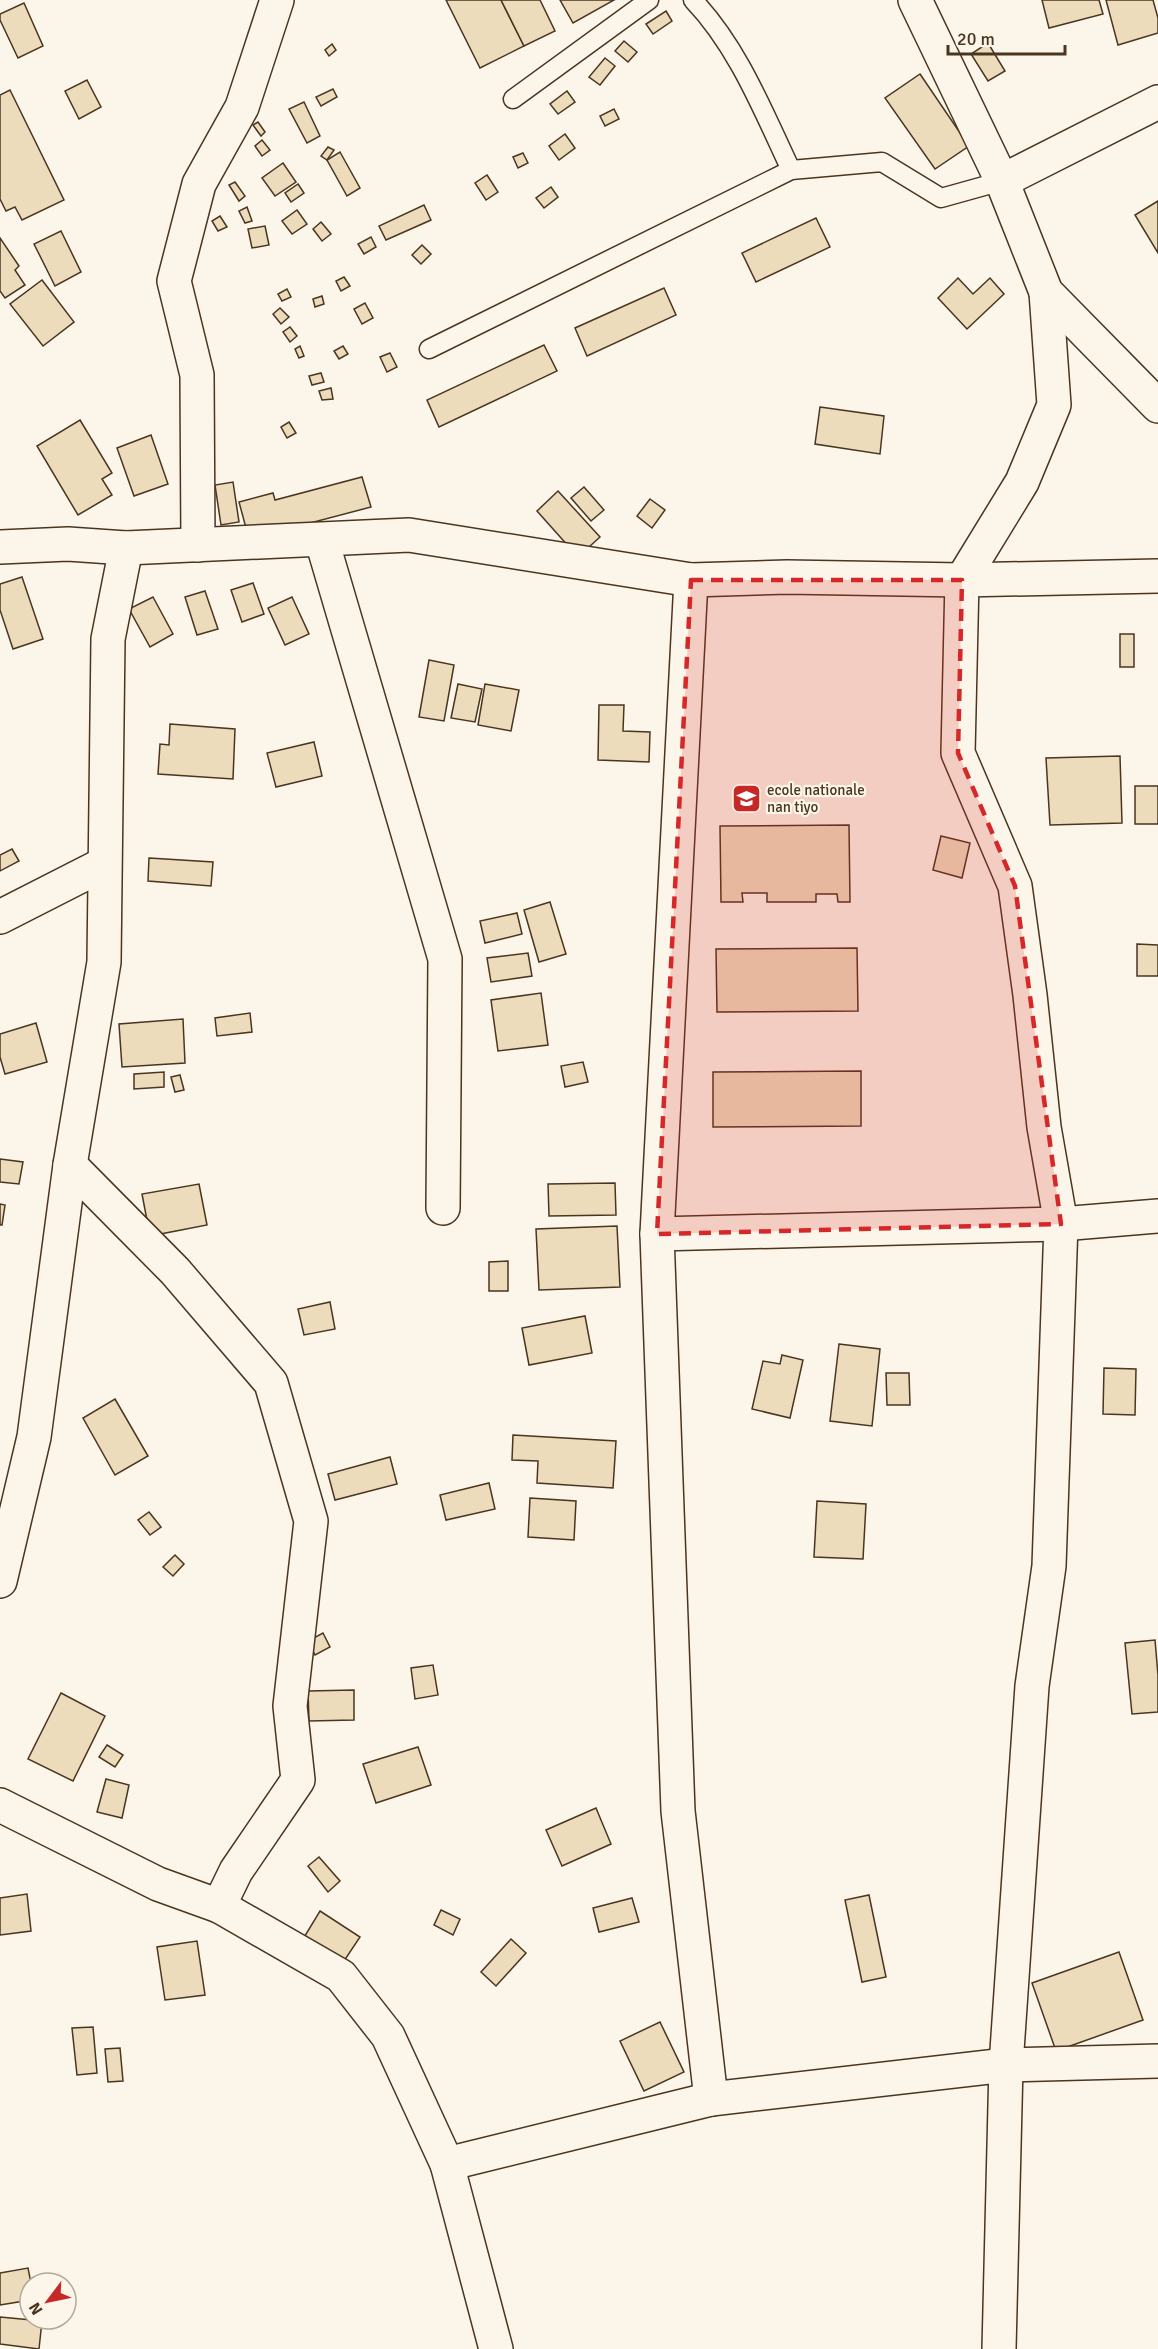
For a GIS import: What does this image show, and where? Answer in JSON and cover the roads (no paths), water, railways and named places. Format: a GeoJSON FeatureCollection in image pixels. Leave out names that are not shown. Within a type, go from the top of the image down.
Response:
{"type":"FeatureCollection","features":[{"type":"Feature","properties":{"kind":"street"},"geometry":{"type":"LineString","coordinates":[[198,545],[197,375],[174,281],[199,184],[242,107],[277,0]]}},
{"type":"Feature","properties":{"kind":"street"},"geometry":{"type":"LineString","coordinates":[[915,0],[1002,181],[1046,292],[1054,405],[1022,482],[962,580],[958,753],[1015,886],[1030,995],[1044,1127],[1061,1224],[1049,1566],[1032,1686],[1006,2065],[999,2349]]}},
{"type":"Feature","properties":{"kind":"street"},"geometry":{"type":"LineString","coordinates":[[1002,181],[1158,102]]}},
{"type":"Feature","properties":{"kind":"street"},"geometry":{"type":"LineString","coordinates":[[1046,292],[1158,406]]}},
{"type":"Feature","properties":{"kind":"street"},"geometry":{"type":"LineString","coordinates":[[0,547],[68,543],[126,548],[322,541],[409,535],[691,580],[787,577],[962,580],[1158,576]]}},
{"type":"Feature","properties":{"kind":"street"},"geometry":{"type":"LineString","coordinates":[[322,541],[445,959],[443,1208]]}},
{"type":"Feature","properties":{"kind":"street"},"geometry":{"type":"LineString","coordinates":[[0,1581],[34,1437],[70,1166],[104,962],[108,639],[126,548]]}},
{"type":"Feature","properties":{"kind":"street"},"geometry":{"type":"LineString","coordinates":[[691,580],[657,1234],[678,1811],[711,2099]]}},
{"type":"Feature","properties":{"kind":"street"},"geometry":{"type":"LineString","coordinates":[[0,917],[104,864]]}},
{"type":"Feature","properties":{"kind":"street"},"geometry":{"type":"LineString","coordinates":[[70,1166],[175,1271],[271,1383],[311,1521],[290,1706],[298,1780],[236,1871],[219,1906]]}},
{"type":"Feature","properties":{"kind":"street"},"geometry":{"type":"LineString","coordinates":[[657,1234],[1061,1224],[1158,1216]]}},
{"type":"Feature","properties":{"kind":"street"},"geometry":{"type":"LineString","coordinates":[[0,1805],[158,1884],[219,1906],[341,1976],[388,2036],[447,2164],[496,2349]]}},
{"type":"Feature","properties":{"kind":"street"},"geometry":{"type":"LineString","coordinates":[[447,2164],[711,2099],[1006,2065],[1158,2061]]}},
{"type":"Feature","properties":{"kind":"lane"},"geometry":{"type":"LineString","coordinates":[[513,99],[649,0]]}},
{"type":"Feature","properties":{"kind":"lane"},"geometry":{"type":"LineString","coordinates":[[693,0],[710,20],[747,78],[791,170]]}},
{"type":"Feature","properties":{"kind":"lane"},"geometry":{"type":"LineString","coordinates":[[429,349],[791,170],[882,162],[941,198],[1002,181]]}},
{"type":"Feature","properties":{"kind":"place","name":"ecole nationale nan tiyo"},"geometry":{"type":"Point","coordinates":[746,799]}}]}
